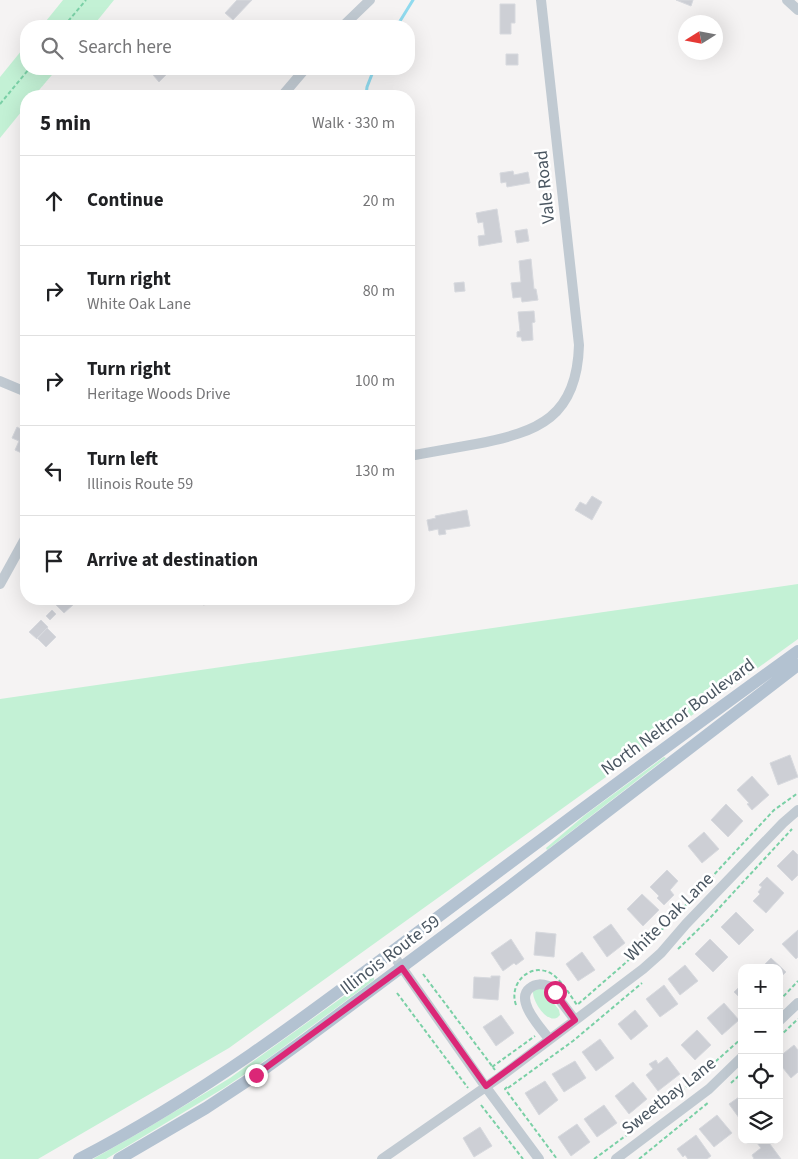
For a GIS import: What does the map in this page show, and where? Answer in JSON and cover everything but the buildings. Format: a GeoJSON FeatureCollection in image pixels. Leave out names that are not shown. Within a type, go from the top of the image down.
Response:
{"type":"FeatureCollection","features":[{"type":"Feature","properties":{"kind":"main road","name":"North Neltnor Boulevard"},"geometry":{"type":"LineString","coordinates":[[579,812],[798,651]]}},
{"type":"Feature","properties":{"kind":"main road","name":"North Neltnor Boulevard"},"geometry":{"type":"LineString","coordinates":[[671,762],[798,665]]}},
{"type":"Feature","properties":{"kind":"main road","name":"Illinois Route 59"},"geometry":{"type":"LineString","coordinates":[[118,1159],[206,1108],[256,1075],[402,968],[671,762]]}},
{"type":"Feature","properties":{"kind":"main road","name":"Illinois Route 59"},"geometry":{"type":"LineString","coordinates":[[79,1159],[178,1102],[295,1025],[579,812]]}},
{"type":"Feature","properties":{"kind":"street"},"geometry":{"type":"LineString","coordinates":[[349,20],[370,0]]}},
{"type":"Feature","properties":{"kind":"street","name":"Vale Road"},"geometry":{"type":"LineString","coordinates":[[415,455],[501,439],[534,429],[551,417],[566,401],[577,371],[579,345],[541,0]]}},
{"type":"Feature","properties":{"kind":"street"},"geometry":{"type":"LineString","coordinates":[[786,0],[798,10]]}},
{"type":"Feature","properties":{"kind":"street"},"geometry":{"type":"LineString","coordinates":[[287,90],[300,75]]}},
{"type":"Feature","properties":{"kind":"street"},"geometry":{"type":"LineString","coordinates":[[0,381],[20,389]]}},
{"type":"Feature","properties":{"kind":"street"},"geometry":{"type":"LineString","coordinates":[[0,584],[20,548]]}},
{"type":"Feature","properties":{"kind":"street","name":"White Oak Lane"},"geometry":{"type":"LineString","coordinates":[[382,1159],[486,1086],[661,954],[686,924],[783,823],[798,810]]}},
{"type":"Feature","properties":{"kind":"street"},"geometry":{"type":"LineString","coordinates":[[391,952],[539,1159]]}},
{"type":"Feature","properties":{"kind":"street"},"geometry":{"type":"LineString","coordinates":[[549,1039],[527,1008],[524,997],[527,990],[533,985],[549,986],[575,1020]]}},
{"type":"Feature","properties":{"kind":"street"},"geometry":{"type":"LineString","coordinates":[[783,1018],[798,1003]]}},
{"type":"Feature","properties":{"kind":"street","name":"Sweetbay Lane"},"geometry":{"type":"LineString","coordinates":[[616,1159],[709,1089],[738,1061]]}},
{"type":"Feature","properties":{"kind":"path"},"geometry":{"type":"LineString","coordinates":[[69,20],[86,0]]}},
{"type":"Feature","properties":{"kind":"path"},"geometry":{"type":"LineString","coordinates":[[0,104],[24,75]]}},
{"type":"Feature","properties":{"kind":"path"},"geometry":{"type":"LineString","coordinates":[[518,1009],[514,1001],[515,987],[523,976],[538,970],[550,973],[555,977],[577,1005],[670,922],[774,810],[798,793]]}},
{"type":"Feature","properties":{"kind":"path"},"geometry":{"type":"LineString","coordinates":[[423,974],[495,1070]]}},
{"type":"Feature","properties":{"kind":"path"},"geometry":{"type":"LineString","coordinates":[[783,997],[798,981]]}},
{"type":"Feature","properties":{"kind":"path"},"geometry":{"type":"LineString","coordinates":[[397,993],[470,1090]]}},
{"type":"Feature","properties":{"kind":"path"},"geometry":{"type":"LineString","coordinates":[[783,1033],[798,1019]]}},
{"type":"Feature","properties":{"kind":"path"},"geometry":{"type":"LineString","coordinates":[[492,1067],[538,1034]]}},
{"type":"Feature","properties":{"kind":"path"},"geometry":{"type":"LineString","coordinates":[[594,1159],[680,1094],[738,1042]]}},
{"type":"Feature","properties":{"kind":"path"},"geometry":{"type":"LineString","coordinates":[[729,1085],[738,1077]]}},
{"type":"Feature","properties":{"kind":"path"},"geometry":{"type":"LineString","coordinates":[[504,1083],[508,1088],[505,1089],[557,1159]]}},
{"type":"Feature","properties":{"kind":"path"},"geometry":{"type":"LineString","coordinates":[[639,1159],[709,1102]]}},
{"type":"Feature","properties":{"kind":"path"},"geometry":{"type":"LineString","coordinates":[[481,1105],[523,1159]]}},
{"type":"Feature","properties":{"kind":"green space"},"geometry":{"type":"Polygon","coordinates":[[[63,0],[114,0],[98,20],[47,20],[63,0]]]}},
{"type":"Feature","properties":{"kind":"green space"},"geometry":{"type":"Polygon","coordinates":[[[20,52],[20,75],[52,75],[39,90],[20,90],[20,113],[0,138],[0,77],[20,52]]]}},
{"type":"Feature","properties":{"kind":"green space"},"geometry":{"type":"Polygon","coordinates":[[[798,584],[798,639],[229,1048],[38,1159],[0,1159],[0,699],[798,584]]]}},
{"type":"Feature","properties":{"kind":"green space"},"geometry":{"type":"Polygon","coordinates":[[[664,757],[666,758],[547,850],[546,848],[585,815],[664,757]]]}},
{"type":"Feature","properties":{"kind":"green space"},"geometry":{"type":"Polygon","coordinates":[[[372,976],[374,980],[270,1057],[224,1088],[106,1159],[93,1159],[230,1078],[372,976]]]}},
{"type":"Feature","properties":{"kind":"green space"},"geometry":{"type":"Polygon","coordinates":[[[542,988],[559,1010],[560,1015],[556,1018],[551,1018],[542,1012],[535,1001],[533,991],[542,988]]]}},
{"type":"Feature","properties":{"kind":"waterway"},"geometry":{"type":"LineString","coordinates":[[401,20],[413,0]]}},
{"type":"Feature","properties":{"kind":"waterway"},"geometry":{"type":"LineString","coordinates":[[367,90],[372,75]]}},
{"type":"Feature","properties":{"kind":"route"},"geometry":{"type":"LineString","coordinates":[[256,1075],[402,968],[486,1086],[575,1020],[555,992]]}}]}
